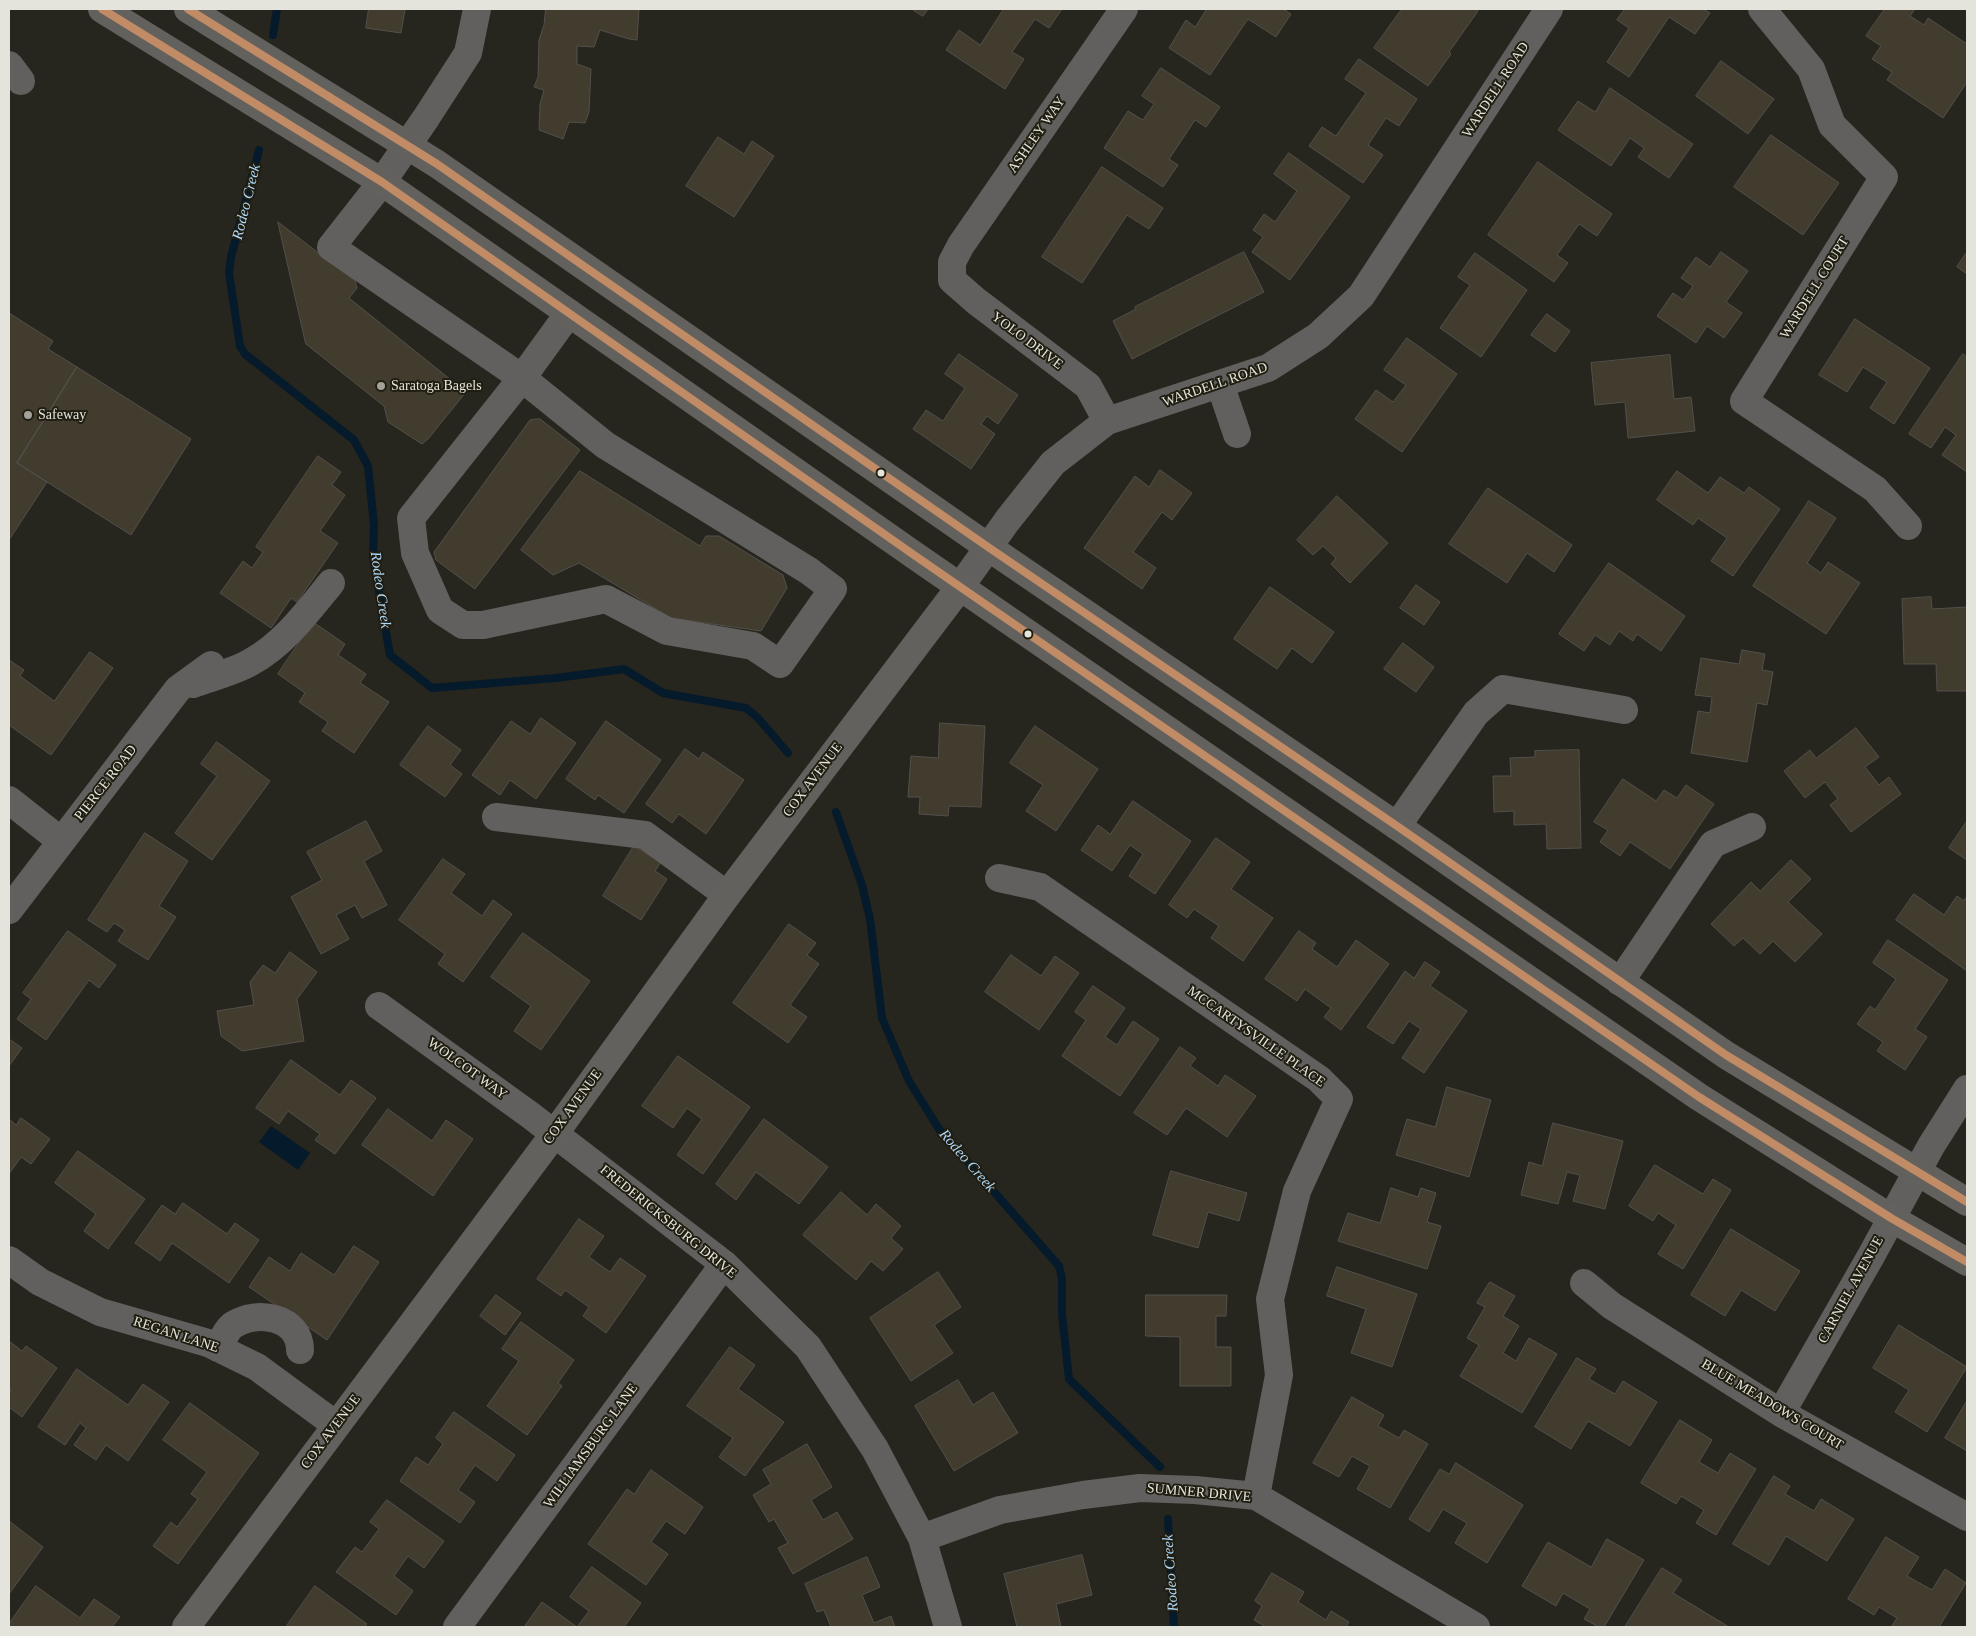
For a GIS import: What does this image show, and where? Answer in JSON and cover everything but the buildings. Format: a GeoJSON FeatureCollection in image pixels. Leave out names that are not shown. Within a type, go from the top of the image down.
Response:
{"type":"FeatureCollection","features":[{"type":"Feature","properties":{"kind":"main road"},"geometry":{"type":"LineString","coordinates":[[102,9],[382,182],[960,587],[1699,1096],[1891,1218],[1967,1262]]}},
{"type":"Feature","properties":{"kind":"main road"},"geometry":{"type":"LineString","coordinates":[[188,9],[408,145],[988,547],[1397,826],[1726,1055],[1967,1202]]}},
{"type":"Feature","properties":{"kind":"main road","name":"COX AVENUE"},"geometry":{"type":"LineString","coordinates":[[186,1627],[555,1133],[727,895],[960,587]]}},
{"type":"Feature","properties":{"kind":"street"},"geometry":{"type":"LineString","coordinates":[[477,9],[468,53],[382,182],[331,247],[522,378],[605,445],[809,571],[833,589],[780,664],[753,646],[667,630],[606,599],[483,625],[463,625],[440,610],[415,552],[411,518],[522,378],[569,313]]}},
{"type":"Feature","properties":{"kind":"street","name":"ASHLEY WAY"},"geometry":{"type":"LineString","coordinates":[[952,262],[961,245],[1124,9]]}},
{"type":"Feature","properties":{"kind":"street","name":"WARDELL ROAD"},"geometry":{"type":"LineString","coordinates":[[960,587],[988,547],[1053,463],[1106,421],[1268,368],[1318,336],[1361,296],[1550,9]]}},
{"type":"Feature","properties":{"kind":"street","name":"WARDELL COURT"},"geometry":{"type":"LineString","coordinates":[[1762,9],[1811,69],[1832,125],[1884,177],[1744,401],[1875,489],[1908,526]]}},
{"type":"Feature","properties":{"kind":"street","name":"YOLO DRIVE"},"geometry":{"type":"LineString","coordinates":[[952,262],[952,280],[976,301],[1088,386],[1106,421]]}},
{"type":"Feature","properties":{"kind":"street"},"geometry":{"type":"LineString","coordinates":[[1220,384],[1237,434]]}},
{"type":"Feature","properties":{"kind":"street"},"geometry":{"type":"LineString","coordinates":[[178,689],[251,663],[276,645],[308,612],[331,583]]}},
{"type":"Feature","properties":{"kind":"street","name":"PIERCE ROAD"},"geometry":{"type":"LineString","coordinates":[[9,910],[178,689],[211,665]]}},
{"type":"Feature","properties":{"kind":"street"},"geometry":{"type":"LineString","coordinates":[[1397,826],[1476,713],[1503,689],[1624,710]]}},
{"type":"Feature","properties":{"kind":"street"},"geometry":{"type":"LineString","coordinates":[[9,800],[61,841]]}},
{"type":"Feature","properties":{"kind":"street"},"geometry":{"type":"LineString","coordinates":[[496,817],[645,835],[727,895]]}},
{"type":"Feature","properties":{"kind":"street"},"geometry":{"type":"LineString","coordinates":[[1620,982],[1713,844],[1752,827]]}},
{"type":"Feature","properties":{"kind":"street","name":"MCCARTYSVILLE PLACE"},"geometry":{"type":"LineString","coordinates":[[999,878],[1040,887],[1319,1079],[1339,1099],[1297,1191],[1270,1299],[1279,1376],[1256,1496]]}},
{"type":"Feature","properties":{"kind":"street","name":"WOLCOT WAY"},"geometry":{"type":"LineString","coordinates":[[379,1006],[555,1133]]}},
{"type":"Feature","properties":{"kind":"street","name":"CARNIEL AVENUE"},"geometry":{"type":"LineString","coordinates":[[1781,1413],[1916,1172],[1967,1088]]}},
{"type":"Feature","properties":{"kind":"street","name":"FREDERICKSBURG DRIVE"},"geometry":{"type":"LineString","coordinates":[[555,1133],[724,1264],[808,1347],[875,1449],[922,1538],[948,1627]]}},
{"type":"Feature","properties":{"kind":"street","name":"REGAN LANE"},"geometry":{"type":"LineString","coordinates":[[9,1260],[40,1282],[100,1312],[208,1343],[256,1367],[336,1424]]}},
{"type":"Feature","properties":{"kind":"street","name":"WILLIAMSBURG LANE"},"geometry":{"type":"LineString","coordinates":[[457,1627],[724,1264]]}},
{"type":"Feature","properties":{"kind":"street","name":"BLUE MEADOWS COURT"},"geometry":{"type":"LineString","coordinates":[[1584,1283],[1612,1306],[1781,1413],[1967,1517]]}},
{"type":"Feature","properties":{"kind":"street"},"geometry":{"type":"LineString","coordinates":[[218,1348],[231,1326],[248,1318],[262,1316],[278,1320],[292,1328],[300,1341],[300,1350]]}},
{"type":"Feature","properties":{"kind":"street","name":"SUMNER DRIVE"},"geometry":{"type":"LineString","coordinates":[[922,1538],[1000,1510],[1083,1495],[1140,1488],[1195,1490],[1256,1496],[1476,1627]]}},
{"type":"Feature","properties":{"kind":"water"},"geometry":{"type":"Polygon","coordinates":[[[271,1126],[310,1153],[298,1170],[259,1142],[271,1126]]]}},
{"type":"Feature","properties":{"kind":"waterway","name":"Rodeo Creek"},"geometry":{"type":"LineString","coordinates":[[273,35],[277,9]]}},
{"type":"Feature","properties":{"kind":"waterway","name":"Rodeo Creek"},"geometry":{"type":"LineString","coordinates":[[259,150],[231,257],[229,273],[240,346],[245,354],[354,440],[368,466],[374,525],[373,557],[390,655],[432,688],[556,678],[624,669],[663,693],[746,708],[758,718],[788,753]]}},
{"type":"Feature","properties":{"kind":"waterway","name":"Rodeo Creek"},"geometry":{"type":"LineString","coordinates":[[836,812],[862,885],[870,919],[882,1018],[909,1081],[939,1129],[1059,1266],[1062,1279],[1062,1314],[1069,1379],[1160,1467]]}},
{"type":"Feature","properties":{"kind":"waterway","name":"Rodeo Creek"},"geometry":{"type":"LineString","coordinates":[[1168,1519],[1174,1627]]}},
{"type":"Feature","properties":{"kind":"transit line"},"geometry":{"type":"LineString","coordinates":[[102,9],[382,182],[914,555],[1699,1097],[1891,1218],[1967,1262]]}},
{"type":"Feature","properties":{"kind":"transit line"},"geometry":{"type":"LineString","coordinates":[[188,9],[437,164],[988,547],[1397,826],[1726,1055],[1967,1202]]}},
{"type":"Feature","properties":{"kind":"place","name":"Saratoga Bagels"},"geometry":{"type":"Point","coordinates":[381,386]}},
{"type":"Feature","properties":{"kind":"place","name":"Safeway"},"geometry":{"type":"Point","coordinates":[28,415]}}]}
